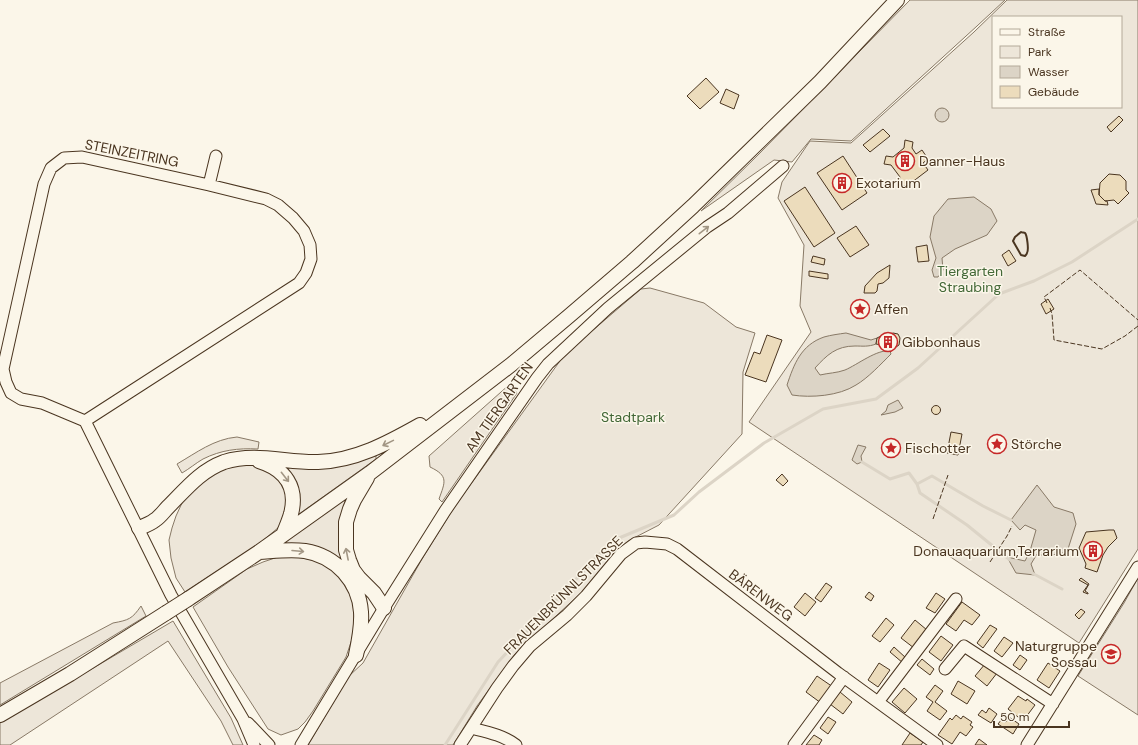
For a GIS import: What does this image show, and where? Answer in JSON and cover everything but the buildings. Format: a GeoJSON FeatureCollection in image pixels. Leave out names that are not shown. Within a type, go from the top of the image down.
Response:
{"type":"FeatureCollection","features":[{"type":"Feature","properties":{"kind":"main road"},"geometry":{"type":"LineString","coordinates":[[0,716],[70,674],[259,552],[370,473],[512,364],[632,262],[693,206],[820,82],[897,0]]}},
{"type":"Feature","properties":{"kind":"main road"},"geometry":{"type":"LineString","coordinates":[[139,528],[156,520],[193,481],[203,473],[225,462],[252,459],[280,459],[318,462],[333,461],[350,457],[387,444],[459,404]]}},
{"type":"Feature","properties":{"kind":"main road"},"geometry":{"type":"LineString","coordinates":[[252,459],[275,468],[286,478],[290,486],[293,503],[291,516],[283,535]]}},
{"type":"Feature","properties":{"kind":"main road"},"geometry":{"type":"LineString","coordinates":[[370,473],[350,509],[346,522],[346,550],[353,570],[374,593],[384,608]]}},
{"type":"Feature","properties":{"kind":"main road"},"geometry":{"type":"LineString","coordinates":[[259,552],[289,550],[306,552],[331,560],[341,568],[353,585],[360,604],[360,631],[356,655]]}},
{"type":"Feature","properties":{"kind":"main road"},"geometry":{"type":"LineString","coordinates":[[360,604],[384,608]]}},
{"type":"Feature","properties":{"kind":"street"},"geometry":{"type":"LineString","coordinates":[[210,185],[216,156]]}},
{"type":"Feature","properties":{"kind":"street","name":"STEINZEITRING"},"geometry":{"type":"LineString","coordinates":[[82,157],[266,198],[278,205],[293,218],[304,231],[310,245],[311,259],[306,273],[299,283],[85,421],[42,403],[21,399],[11,393],[6,382],[3,369],[44,184],[51,168],[64,158],[82,157]]}},
{"type":"Feature","properties":{"kind":"street","name":"AM TIERGARTEN"},"geometry":{"type":"LineString","coordinates":[[301,745],[445,511],[548,364],[608,308],[654,272],[707,227],[728,213],[783,166]]}},
{"type":"Feature","properties":{"kind":"street"},"geometry":{"type":"LineString","coordinates":[[85,421],[171,595],[243,719],[254,745]]}},
{"type":"Feature","properties":{"kind":"street","name":"BÄRENWEG"},"geometry":{"type":"LineString","coordinates":[[656,542],[667,544],[677,549],[844,678],[936,745]]}},
{"type":"Feature","properties":{"kind":"street","name":"FRAUENBRÜNNLSTRASSE"},"geometry":{"type":"LineString","coordinates":[[460,745],[497,688],[530,646],[567,615],[586,596],[621,554],[636,543],[656,542]]}},
{"type":"Feature","properties":{"kind":"street"},"geometry":{"type":"LineString","coordinates":[[1027,745],[1138,567]]}},
{"type":"Feature","properties":{"kind":"street"},"geometry":{"type":"LineString","coordinates":[[878,702],[956,600]]}},
{"type":"Feature","properties":{"kind":"street"},"geometry":{"type":"LineString","coordinates":[[945,669],[964,646],[1053,704]]}},
{"type":"Feature","properties":{"kind":"street"},"geometry":{"type":"LineString","coordinates":[[794,745],[844,678]]}},
{"type":"Feature","properties":{"kind":"street"},"geometry":{"type":"LineString","coordinates":[[243,719],[269,745]]}},
{"type":"Feature","properties":{"kind":"street"},"geometry":{"type":"LineString","coordinates":[[471,728],[503,737],[516,745]]}},
{"type":"Feature","properties":{"kind":"green space"},"geometry":{"type":"Polygon","coordinates":[[[910,0],[1005,0],[851,141],[811,139],[792,162],[774,160],[701,211],[759,154],[910,0]]]}},
{"type":"Feature","properties":{"kind":"green space","name":"Tiergarten Straubing"},"geometry":{"type":"Polygon","coordinates":[[[1007,0],[1138,0],[1138,549],[1079,643],[749,422],[811,332],[800,306],[804,245],[778,198],[782,182],[810,141],[851,143],[974,32],[1007,0]]]}},
{"type":"Feature","properties":{"kind":"green space","name":"Stadtpark"},"geometry":{"type":"Polygon","coordinates":[[[650,288],[704,303],[736,327],[755,333],[743,372],[742,434],[659,525],[628,541],[614,553],[583,591],[515,654],[477,706],[453,745],[308,745],[349,676],[363,663],[422,559],[455,506],[565,354],[641,289],[650,288]]]}},
{"type":"Feature","properties":{"kind":"green space"},"geometry":{"type":"Polygon","coordinates":[[[510,384],[517,393],[442,502],[439,499],[444,480],[440,473],[430,467],[429,456],[510,384]]]}},
{"type":"Feature","properties":{"kind":"green space"},"geometry":{"type":"Polygon","coordinates":[[[237,437],[259,442],[258,449],[237,449],[216,454],[203,459],[182,473],[177,464],[213,444],[229,438],[237,437]]]}},
{"type":"Feature","properties":{"kind":"green space"},"geometry":{"type":"Polygon","coordinates":[[[373,454],[376,456],[376,459],[299,514],[297,512],[286,466],[373,454]]]}},
{"type":"Feature","properties":{"kind":"green space"},"geometry":{"type":"Polygon","coordinates":[[[246,464],[257,465],[275,473],[286,490],[288,510],[279,527],[260,543],[185,592],[176,578],[171,558],[169,540],[176,516],[182,503],[190,491],[221,469],[246,464]]]}},
{"type":"Feature","properties":{"kind":"green space"},"geometry":{"type":"Polygon","coordinates":[[[343,499],[345,501],[341,517],[341,561],[285,544],[284,541],[343,499]]]}},
{"type":"Feature","properties":{"kind":"green space"},"geometry":{"type":"Polygon","coordinates":[[[293,556],[322,562],[343,579],[354,604],[354,633],[346,657],[313,711],[298,729],[281,735],[268,729],[228,667],[193,607],[247,569],[278,557],[293,556]]]}},
{"type":"Feature","properties":{"kind":"green space"},"geometry":{"type":"Polygon","coordinates":[[[1138,578],[1138,715],[1078,676],[1138,578]]]}},
{"type":"Feature","properties":{"kind":"green space"},"geometry":{"type":"Polygon","coordinates":[[[141,606],[146,616],[0,705],[0,683],[113,623],[130,618],[141,606]]]}},
{"type":"Feature","properties":{"kind":"green space"},"geometry":{"type":"Polygon","coordinates":[[[173,621],[231,718],[243,745],[233,745],[221,721],[168,641],[10,745],[0,745],[0,723],[173,621]]]}},
{"type":"Feature","properties":{"kind":"water"},"geometry":{"type":"Polygon","coordinates":[[[942,108],[947,110],[949,115],[947,120],[942,122],[937,120],[935,115],[937,110],[942,108]]]}},
{"type":"Feature","properties":{"kind":"water"},"geometry":{"type":"Polygon","coordinates":[[[974,197],[991,209],[997,221],[987,235],[955,249],[942,258],[943,270],[938,277],[934,277],[932,270],[936,258],[930,237],[934,216],[948,199],[974,197]]]}},
{"type":"Feature","properties":{"kind":"water"},"geometry":{"type":"Polygon","coordinates":[[[846,333],[871,340],[877,338],[876,344],[868,346],[848,346],[832,352],[815,368],[820,375],[845,370],[879,352],[890,351],[891,354],[865,379],[842,392],[816,396],[792,395],[787,385],[792,370],[804,350],[816,340],[832,335],[846,333]]]}},
{"type":"Feature","properties":{"kind":"water"},"geometry":{"type":"Polygon","coordinates":[[[898,400],[903,408],[895,412],[881,415],[886,411],[888,405],[898,400]]]}},
{"type":"Feature","properties":{"kind":"water"},"geometry":{"type":"Polygon","coordinates":[[[858,445],[866,447],[861,456],[862,462],[857,464],[852,460],[858,445]]]}},
{"type":"Feature","properties":{"kind":"water"},"geometry":{"type":"Polygon","coordinates":[[[1037,485],[1054,507],[1073,513],[1076,524],[1067,552],[1047,556],[1037,554],[1031,564],[1035,575],[1016,573],[1007,557],[1025,561],[1030,551],[1036,530],[1025,525],[1020,530],[1011,520],[1037,485]]]}},
{"type":"Feature","properties":{"kind":"waterway"},"geometry":{"type":"LineString","coordinates":[[445,745],[498,662],[612,541],[674,515],[699,492],[764,443],[823,409],[876,399],[918,368],[999,294],[1034,281],[1072,262],[1138,219]]}},
{"type":"Feature","properties":{"kind":"waterway"},"geometry":{"type":"LineString","coordinates":[[862,462],[890,479],[909,473],[917,484],[920,493],[967,525],[1010,560]]}},
{"type":"Feature","properties":{"kind":"waterway"},"geometry":{"type":"LineString","coordinates":[[917,484],[932,476],[983,506],[1011,520]]}},
{"type":"Feature","properties":{"kind":"waterway"},"geometry":{"type":"LineString","coordinates":[[1032,573],[1062,589]]}},
{"type":"Feature","properties":{"kind":"fence"},"geometry":{"type":"LineString","coordinates":[[1047,303],[1044,297],[1080,270],[1138,320]]}},
{"type":"Feature","properties":{"kind":"fence"},"geometry":{"type":"LineString","coordinates":[[1050,308],[1052,314],[1054,340],[1102,349],[1125,336],[1138,326]]}},
{"type":"Feature","properties":{"kind":"fence"},"geometry":{"type":"LineString","coordinates":[[933,519],[948,475]]}},
{"type":"Feature","properties":{"kind":"fence"},"geometry":{"type":"LineString","coordinates":[[990,562],[1012,526]]}},
{"type":"Feature","properties":{"kind":"wall"},"geometry":{"type":"LineString","coordinates":[[1021,232],[1026,234],[1027,239],[1028,251],[1025,256],[1021,255],[1013,241],[1021,232]]}},
{"type":"Feature","properties":{"kind":"place","name":"Danner-Haus"},"geometry":{"type":"Point","coordinates":[905,161]}},
{"type":"Feature","properties":{"kind":"place","name":"Exotarium"},"geometry":{"type":"Point","coordinates":[842,183]}},
{"type":"Feature","properties":{"kind":"place","name":"Affen"},"geometry":{"type":"Point","coordinates":[860,309]}},
{"type":"Feature","properties":{"kind":"place","name":"Gibbonhaus"},"geometry":{"type":"Point","coordinates":[888,342]}},
{"type":"Feature","properties":{"kind":"place","name":"Störche"},"geometry":{"type":"Point","coordinates":[997,444]}},
{"type":"Feature","properties":{"kind":"place","name":"Fischotter"},"geometry":{"type":"Point","coordinates":[891,448]}},
{"type":"Feature","properties":{"kind":"place","name":"Donauaquarium,Terrarium"},"geometry":{"type":"Point","coordinates":[1093,551]}},
{"type":"Feature","properties":{"kind":"place","name":"Naturgruppe Sossau"},"geometry":{"type":"Point","coordinates":[1111,654]}}]}
